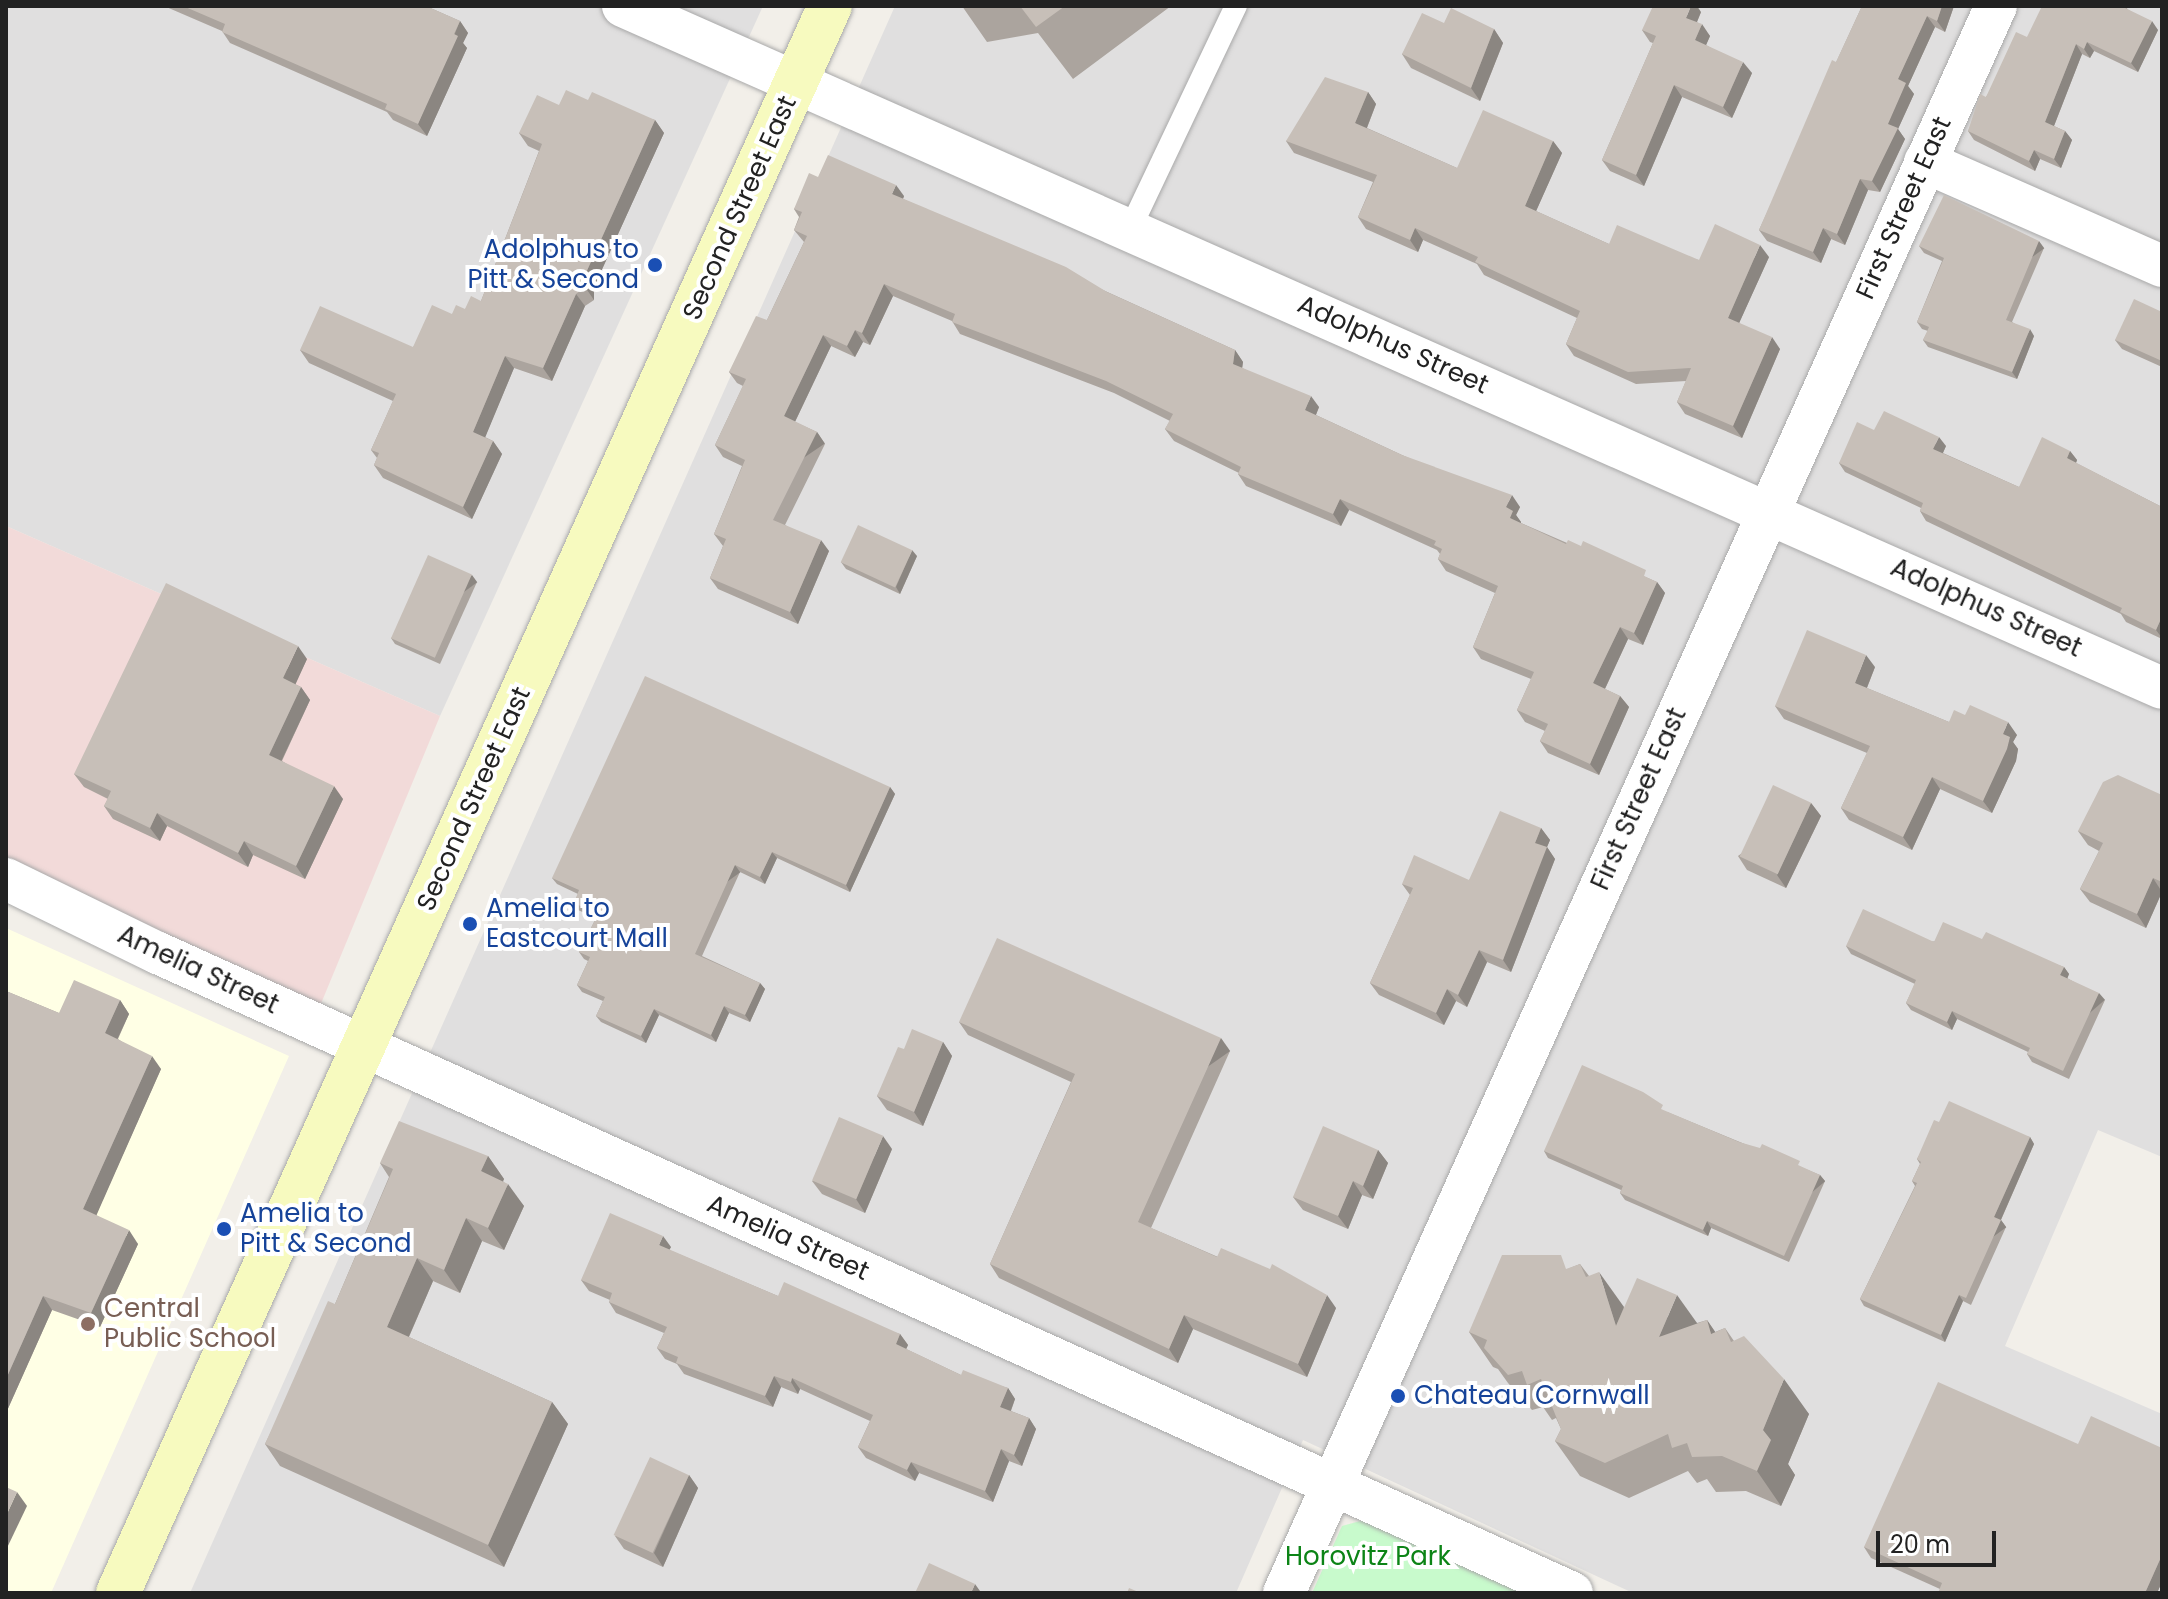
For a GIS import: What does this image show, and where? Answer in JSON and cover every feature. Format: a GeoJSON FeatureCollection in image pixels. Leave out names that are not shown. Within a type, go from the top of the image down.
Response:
{"type":"FeatureCollection","features":[{"type":"Feature","properties":{"kind":"main road","name":"Second Street East"},"geometry":{"type":"LineString","coordinates":[[118,1593],[830,6]]}},
{"type":"Feature","properties":{"kind":"street","name":"Adolphus Street"},"geometry":{"type":"LineString","coordinates":[[623,6],[1769,510],[2162,688]]}},
{"type":"Feature","properties":{"kind":"street","name":"First Street East"},"geometry":{"type":"LineString","coordinates":[[1284,1593],[1996,6]]}},
{"type":"Feature","properties":{"kind":"street"},"geometry":{"type":"LineString","coordinates":[[1925,162],[2162,266]]}},
{"type":"Feature","properties":{"kind":"street","name":"Amelia Street"},"geometry":{"type":"LineString","coordinates":[[6,879],[363,1045],[1572,1593]]}},
{"type":"Feature","properties":{"kind":"lane"},"geometry":{"type":"LineString","coordinates":[[1130,229],[1236,6]]}},
{"type":"Feature","properties":{"kind":"shaded area"},"geometry":{"type":"Polygon","coordinates":[[[6,6],[763,6],[440,716],[6,526],[6,6]]]}},
{"type":"Feature","properties":{"kind":"shaded area"},"geometry":{"type":"Polygon","coordinates":[[[895,6],[2162,6],[2162,1157],[2098,1130],[2005,1346],[2162,1414],[2162,1593],[1633,1593],[1303,1440],[1236,1593],[190,1593],[895,6]]]}},
{"type":"Feature","properties":{"kind":"shaded area"},"geometry":{"type":"Polygon","coordinates":[[[6,526],[440,716],[320,1006],[6,861],[6,526]]]}},
{"type":"Feature","properties":{"kind":"shaded area","name":"Central Public School"},"geometry":{"type":"Polygon","coordinates":[[[6,928],[289,1056],[51,1593],[6,1593],[6,928]]]}},
{"type":"Feature","properties":{"kind":"green space","name":"Horovitz Park"},"geometry":{"type":"Polygon","coordinates":[[[1371,1518],[1534,1593],[1312,1593],[1342,1526],[1371,1518]]]}},
{"type":"Feature","properties":{"kind":"building"},"geometry":{"type":"Polygon","coordinates":[[[183,6],[426,6],[460,21],[454,34],[458,36],[418,124],[385,109],[387,104],[222,32],[225,24],[183,6]]]}},
{"type":"Feature","properties":{"kind":"building"},"geometry":{"type":"Polygon","coordinates":[[[1020,6],[1065,6],[1036,27],[1020,6]]]}},
{"type":"Feature","properties":{"kind":"building"},"geometry":{"type":"Polygon","coordinates":[[[1653,6],[1691,6],[1686,18],[1702,24],[1695,40],[1743,62],[1723,107],[1674,85],[1636,175],[1602,160],[1656,36],[1642,30],[1653,6]]]}},
{"type":"Feature","properties":{"kind":"building"},"geometry":{"type":"Polygon","coordinates":[[[1862,6],[1942,6],[1937,21],[1927,16],[1898,79],[1906,83],[1888,124],[1898,128],[1872,181],[1860,179],[1837,234],[1823,228],[1813,252],[1759,230],[1832,60],[1836,62],[1862,6]]]}},
{"type":"Feature","properties":{"kind":"building"},"geometry":{"type":"Polygon","coordinates":[[[2042,6],[2121,6],[2152,21],[2131,63],[2087,42],[2084,49],[2076,44],[2045,122],[2065,131],[2054,159],[2034,150],[2029,161],[1968,131],[1980,94],[1986,97],[2016,32],[2027,37],[2042,6]]]}},
{"type":"Feature","properties":{"kind":"building"},"geometry":{"type":"Polygon","coordinates":[[[1451,8],[1494,29],[1471,88],[1402,54],[1422,13],[1444,23],[1451,8]]]}},
{"type":"Feature","properties":{"kind":"building"},"geometry":{"type":"Polygon","coordinates":[[[1325,77],[1368,92],[1355,123],[1457,168],[1483,110],[1553,141],[1525,206],[1609,244],[1617,225],[1699,260],[1715,224],[1760,245],[1728,318],[1772,337],[1733,426],[1677,402],[1691,368],[1628,372],[1566,344],[1580,311],[1475,262],[1478,257],[1415,228],[1410,240],[1358,217],[1377,175],[1286,141],[1325,77]]]}},
{"type":"Feature","properties":{"kind":"building"},"geometry":{"type":"Polygon","coordinates":[[[566,90],[588,100],[592,92],[655,120],[585,275],[585,287],[576,294],[543,368],[505,356],[473,432],[493,441],[463,507],[374,465],[379,453],[371,450],[396,394],[300,350],[320,306],[413,347],[432,305],[452,314],[456,305],[465,309],[471,296],[481,301],[542,144],[519,133],[537,95],[559,105],[566,90]]]}},
{"type":"Feature","properties":{"kind":"building"},"geometry":{"type":"Polygon","coordinates":[[[828,155],[896,185],[892,194],[1066,267],[1107,292],[1235,350],[1233,364],[1311,396],[1305,410],[1402,455],[1512,495],[1506,507],[1513,511],[1510,518],[1566,544],[1568,540],[1581,546],[1583,541],[1646,570],[1644,576],[1657,582],[1634,633],[1620,627],[1593,683],[1620,696],[1590,764],[1540,741],[1548,724],[1517,710],[1534,672],[1473,647],[1498,586],[1438,559],[1442,549],[1434,545],[1436,541],[1340,499],[1333,514],[1238,474],[1241,467],[1165,429],[1173,414],[1106,381],[952,322],[955,314],[884,284],[862,333],[855,330],[847,346],[823,335],[784,416],[817,432],[773,520],[821,540],[790,612],[710,578],[726,539],[714,534],[745,460],[715,445],[746,379],[729,372],[756,316],[767,320],[807,236],[794,230],[802,212],[794,209],[809,173],[818,177],[828,155]]]}},
{"type":"Feature","properties":{"kind":"building"},"geometry":{"type":"Polygon","coordinates":[[[1944,195],[2039,241],[2006,320],[2030,329],[2012,372],[1923,340],[1929,327],[1917,322],[1944,258],[1919,246],[1944,195]]]}},
{"type":"Feature","properties":{"kind":"building"},"geometry":{"type":"Polygon","coordinates":[[[2134,299],[2162,312],[2162,361],[2115,340],[2134,299]]]}},
{"type":"Feature","properties":{"kind":"building"},"geometry":{"type":"Polygon","coordinates":[[[1884,411],[1939,437],[1933,449],[2019,487],[2042,437],[2070,451],[2067,458],[2162,507],[2162,622],[2156,630],[2120,612],[2122,608],[1920,511],[1923,503],[1839,463],[1857,422],[1874,430],[1884,411]]]}},
{"type":"Feature","properties":{"kind":"building"},"geometry":{"type":"Polygon","coordinates":[[[858,525],[912,550],[895,588],[841,562],[858,525]]]}},
{"type":"Feature","properties":{"kind":"building"},"geometry":{"type":"Polygon","coordinates":[[[428,555],[472,575],[435,658],[391,638],[428,555]]]}},
{"type":"Feature","properties":{"kind":"building"},"geometry":{"type":"Polygon","coordinates":[[[166,583],[298,646],[283,678],[301,687],[269,755],[334,786],[296,866],[244,841],[238,853],[157,813],[150,828],[104,806],[111,791],[74,774],[166,583]]]}},
{"type":"Feature","properties":{"kind":"building"},"geometry":{"type":"Polygon","coordinates":[[[1807,630],[1866,655],[1855,683],[1949,722],[1954,710],[1965,715],[1970,705],[2008,722],[2003,734],[2010,737],[2007,749],[1983,801],[1932,777],[1903,837],[1841,808],[1870,746],[1775,706],[1807,630]]]}},
{"type":"Feature","properties":{"kind":"building"},"geometry":{"type":"Polygon","coordinates":[[[645,676],[890,787],[846,885],[772,852],[760,877],[735,865],[695,954],[760,983],[745,1015],[724,1006],[711,1035],[654,1009],[641,1036],[596,1016],[605,997],[577,985],[590,957],[579,952],[598,914],[574,903],[579,890],[552,878],[645,676]]]}},
{"type":"Feature","properties":{"kind":"building"},"geometry":{"type":"Polygon","coordinates":[[[2118,775],[2162,795],[2162,882],[2153,878],[2137,914],[2080,889],[2103,843],[2078,831],[2103,782],[2118,775]]]}},
{"type":"Feature","properties":{"kind":"building"},"geometry":{"type":"Polygon","coordinates":[[[1773,785],[1811,803],[1778,874],[1740,857],[1773,785]]]}},
{"type":"Feature","properties":{"kind":"building"},"geometry":{"type":"Polygon","coordinates":[[[1500,811],[1541,828],[1535,843],[1547,847],[1503,960],[1479,950],[1458,995],[1447,989],[1436,1013],[1370,983],[1413,888],[1402,884],[1414,855],[1469,880],[1500,811]]]}},
{"type":"Feature","properties":{"kind":"building"},"geometry":{"type":"Polygon","coordinates":[[[1863,909],[1934,942],[1943,922],[1982,939],[1986,932],[2064,967],[2060,975],[2099,993],[2063,1071],[2027,1054],[2030,1048],[1952,1011],[1947,1022],[1906,1003],[1916,980],[1846,946],[1863,909]]]}},
{"type":"Feature","properties":{"kind":"building"},"geometry":{"type":"Polygon","coordinates":[[[997,938],[1221,1038],[1138,1222],[1217,1257],[1221,1248],[1270,1269],[1272,1264],[1327,1295],[1298,1364],[1184,1315],[1169,1349],[990,1264],[1075,1074],[959,1022],[997,938]]]}},
{"type":"Feature","properties":{"kind":"building"},"geometry":{"type":"Polygon","coordinates":[[[74,980],[120,1000],[105,1033],[152,1056],[83,1209],[129,1230],[91,1313],[43,1296],[6,1379],[6,991],[59,1013],[74,980]]]}},
{"type":"Feature","properties":{"kind":"building"},"geometry":{"type":"Polygon","coordinates":[[[912,1029],[943,1042],[914,1112],[877,1096],[898,1047],[904,1049],[912,1029]]]}},
{"type":"Feature","properties":{"kind":"building"},"geometry":{"type":"Polygon","coordinates":[[[1582,1065],[1643,1092],[1663,1105],[1661,1109],[1739,1142],[1760,1148],[1762,1144],[1800,1161],[1798,1165],[1820,1175],[1784,1256],[1707,1221],[1703,1230],[1620,1193],[1623,1186],[1544,1151],[1582,1065]]]}},
{"type":"Feature","properties":{"kind":"building"},"geometry":{"type":"Polygon","coordinates":[[[1949,1101],[2030,1137],[1994,1217],[2001,1220],[1966,1298],[1959,1295],[1941,1335],[1860,1299],[1917,1183],[1912,1181],[1921,1162],[1917,1159],[1934,1120],[1939,1122],[1949,1101]]]}},
{"type":"Feature","properties":{"kind":"building"},"geometry":{"type":"Polygon","coordinates":[[[839,1117],[883,1136],[856,1199],[812,1181],[839,1117]]]}},
{"type":"Feature","properties":{"kind":"building"},"geometry":{"type":"Polygon","coordinates":[[[399,1121],[488,1156],[481,1171],[508,1184],[488,1228],[466,1218],[444,1270],[417,1258],[387,1327],[552,1402],[488,1545],[265,1444],[328,1301],[335,1304],[393,1169],[380,1163],[399,1121]]]}},
{"type":"Feature","properties":{"kind":"building"},"geometry":{"type":"Polygon","coordinates":[[[1323,1126],[1378,1150],[1363,1186],[1353,1181],[1338,1216],[1293,1197],[1323,1126]]]}},
{"type":"Feature","properties":{"kind":"building"},"geometry":{"type":"Polygon","coordinates":[[[610,1213],[663,1236],[659,1245],[778,1296],[784,1282],[900,1334],[896,1344],[961,1375],[963,1370],[1008,1388],[1000,1407],[1029,1418],[1014,1455],[1001,1449],[985,1491],[911,1462],[907,1470],[858,1447],[873,1415],[792,1378],[791,1382],[774,1376],[765,1396],[676,1363],[678,1357],[657,1348],[667,1327],[609,1302],[612,1293],[581,1280],[610,1213]]]}},
{"type":"Feature","properties":{"kind":"building"},"geometry":{"type":"Polygon","coordinates":[[[1502,1255],[1561,1255],[1566,1269],[1580,1264],[1586,1277],[1599,1272],[1616,1326],[1637,1278],[1677,1295],[1659,1337],[1707,1320],[1711,1334],[1725,1328],[1731,1342],[1744,1336],[1784,1379],[1763,1430],[1771,1440],[1757,1471],[1722,1456],[1692,1457],[1687,1443],[1672,1448],[1668,1434],[1605,1463],[1555,1441],[1561,1429],[1541,1379],[1527,1385],[1522,1371],[1508,1375],[1484,1348],[1487,1340],[1469,1332],[1502,1255]]]}},
{"type":"Feature","properties":{"kind":"building"},"geometry":{"type":"Polygon","coordinates":[[[1938,1382],[2078,1444],[2091,1416],[2162,1448],[2162,1555],[2145,1593],[1938,1593],[1942,1583],[1864,1547],[1938,1382]]]}},
{"type":"Feature","properties":{"kind":"building"},"geometry":{"type":"Polygon","coordinates":[[[650,1457],[689,1475],[653,1553],[614,1535],[650,1457]]]}},
{"type":"Feature","properties":{"kind":"building"},"geometry":{"type":"Polygon","coordinates":[[[6,1487],[17,1492],[6,1516],[6,1487]]]}},
{"type":"Feature","properties":{"kind":"building"},"geometry":{"type":"Polygon","coordinates":[[[929,1563],[975,1584],[971,1593],[915,1593],[929,1563]]]}},
{"type":"Feature","properties":{"kind":"place","name":"Adolphus to Pitt & Second"},"geometry":{"type":"Point","coordinates":[655,265]}},
{"type":"Feature","properties":{"kind":"place","name":"Amelia to Eastcourt Mall"},"geometry":{"type":"Point","coordinates":[470,924]}},
{"type":"Feature","properties":{"kind":"place","name":"Amelia to Pitt & Second"},"geometry":{"type":"Point","coordinates":[224,1229]}},
{"type":"Feature","properties":{"kind":"place","name":"Central Public School"},"geometry":{"type":"Point","coordinates":[88,1324]}},
{"type":"Feature","properties":{"kind":"place","name":"Chateau Cornwall"},"geometry":{"type":"Point","coordinates":[1398,1396]}}]}
